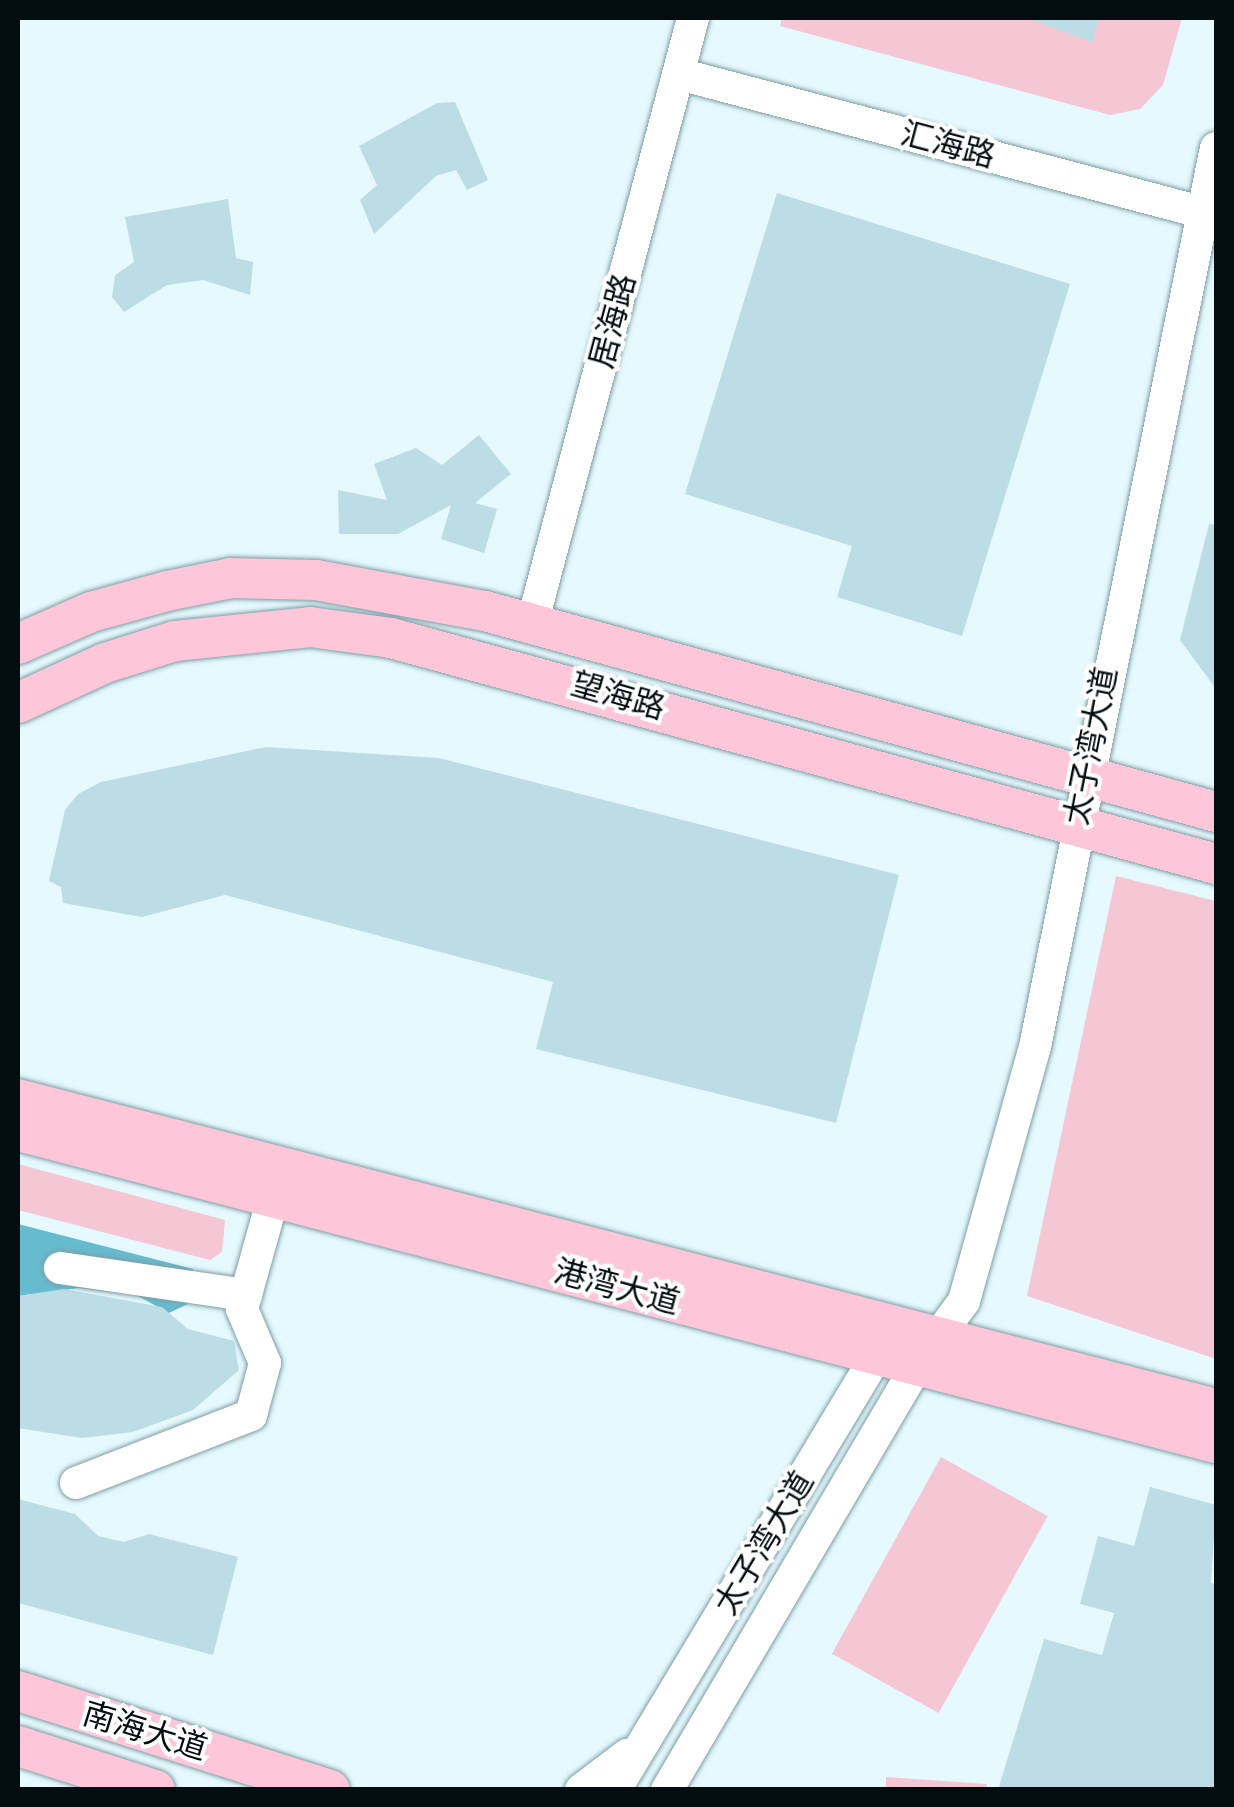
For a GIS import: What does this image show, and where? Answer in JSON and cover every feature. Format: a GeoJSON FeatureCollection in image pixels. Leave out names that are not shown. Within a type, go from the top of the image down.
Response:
{"type":"FeatureCollection","features":[{"type":"Feature","properties":{"kind":"main road","name":"望海路"},"geometry":{"type":"LineString","coordinates":[[18,644],[92,612],[231,578],[316,580],[400,592],[532,624],[1216,812]]}},
{"type":"Feature","properties":{"kind":"main road","name":"望海路"},"geometry":{"type":"LineString","coordinates":[[18,703],[175,641],[310,628],[475,656],[1216,864]]}},
{"type":"Feature","properties":{"kind":"main road","name":"港湾大道"},"geometry":{"type":"LineString","coordinates":[[18,1099],[930,1350],[1216,1443]]}},
{"type":"Feature","properties":{"kind":"main road","name":"港湾大道"},"geometry":{"type":"LineString","coordinates":[[18,1132],[878,1354],[930,1350],[1216,1409]]}},
{"type":"Feature","properties":{"kind":"main road","name":"南海大道"},"geometry":{"type":"LineString","coordinates":[[18,1691],[330,1790]]}},
{"type":"Feature","properties":{"kind":"main road","name":"南海大道"},"geometry":{"type":"LineString","coordinates":[[18,1746],[154,1790]]}},
{"type":"Feature","properties":{"kind":"street","name":"居海路"},"geometry":{"type":"LineString","coordinates":[[532,624],[693,18]]}},
{"type":"Feature","properties":{"kind":"street","name":"汇海路"},"geometry":{"type":"LineString","coordinates":[[678,74],[1208,214]]}},
{"type":"Feature","properties":{"kind":"street","name":"太子湾大道"},"geometry":{"type":"LineString","coordinates":[[667,1790],[930,1350],[964,1301],[1035,1047],[1085,776],[1208,214],[1216,148]]}},
{"type":"Feature","properties":{"kind":"street"},"geometry":{"type":"LineString","coordinates":[[76,1483],[250,1415],[266,1363],[242,1309],[273,1198]]}},
{"type":"Feature","properties":{"kind":"street"},"geometry":{"type":"LineString","coordinates":[[60,1268],[246,1295]]}},
{"type":"Feature","properties":{"kind":"street","name":"太子湾大道"},"geometry":{"type":"LineString","coordinates":[[616,1790],[878,1354]]}},
{"type":"Feature","properties":{"kind":"street"},"geometry":{"type":"LineString","coordinates":[[582,1790],[648,1734]]}},
{"type":"Feature","properties":{"kind":"street"},"geometry":{"type":"LineString","coordinates":[[696,1740],[698,1790]]}},
{"type":"Feature","properties":{"kind":"shaded area"},"geometry":{"type":"Polygon","coordinates":[[[782,18],[1182,18],[1163,85],[1140,109],[1110,115],[780,26],[782,18]]]}},
{"type":"Feature","properties":{"kind":"shaded area"},"geometry":{"type":"Polygon","coordinates":[[[1116,876],[1216,901],[1216,1359],[1027,1296],[1116,876]]]}},
{"type":"Feature","properties":{"kind":"shaded area"},"geometry":{"type":"Polygon","coordinates":[[[18,1164],[225,1220],[222,1252],[210,1260],[18,1210],[18,1164]]]}},
{"type":"Feature","properties":{"kind":"shaded area"},"geometry":{"type":"Polygon","coordinates":[[[941,1457],[1048,1516],[939,1713],[832,1654],[941,1457]]]}},
{"type":"Feature","properties":{"kind":"shaded area"},"geometry":{"type":"Polygon","coordinates":[[[886,1777],[987,1784],[986,1789],[886,1789],[886,1777]]]}},
{"type":"Feature","properties":{"kind":"water"},"geometry":{"type":"Polygon","coordinates":[[[18,1224],[193,1269],[188,1304],[169,1313],[136,1295],[79,1288],[18,1296],[18,1224]]]}},
{"type":"Feature","properties":{"kind":"building"},"geometry":{"type":"Polygon","coordinates":[[[1027,18],[1099,18],[1092,42],[1027,18]]]}},
{"type":"Feature","properties":{"kind":"building"},"geometry":{"type":"Polygon","coordinates":[[[455,102],[488,180],[467,190],[456,170],[436,176],[374,234],[360,200],[377,185],[359,146],[437,103],[455,102]]]}},
{"type":"Feature","properties":{"kind":"building"},"geometry":{"type":"Polygon","coordinates":[[[777,193],[1070,284],[962,636],[837,597],[852,546],[685,494],[777,193]]]}},
{"type":"Feature","properties":{"kind":"building"},"geometry":{"type":"Polygon","coordinates":[[[228,199],[236,258],[253,262],[250,295],[203,280],[167,285],[124,312],[112,297],[115,275],[134,262],[125,217],[228,199]]]}},
{"type":"Feature","properties":{"kind":"building"},"geometry":{"type":"Polygon","coordinates":[[[479,435],[511,474],[475,503],[497,509],[484,553],[441,539],[451,505],[398,534],[339,534],[338,490],[387,500],[374,464],[416,448],[442,465],[479,435]]]}},
{"type":"Feature","properties":{"kind":"building"},"geometry":{"type":"Polygon","coordinates":[[[1209,524],[1216,525],[1216,689],[1180,640],[1209,524]]]}},
{"type":"Feature","properties":{"kind":"building"},"geometry":{"type":"Polygon","coordinates":[[[266,747],[439,758],[899,875],[836,1123],[536,1049],[553,982],[225,895],[142,917],[63,903],[61,887],[49,881],[65,810],[78,794],[101,782],[266,747]]]}},
{"type":"Feature","properties":{"kind":"building"},"geometry":{"type":"Polygon","coordinates":[[[64,1289],[162,1307],[188,1329],[234,1341],[239,1370],[193,1410],[133,1432],[82,1438],[18,1428],[18,1296],[64,1289]]]}},
{"type":"Feature","properties":{"kind":"building"},"geometry":{"type":"Polygon","coordinates":[[[1150,1487],[1216,1505],[1211,1583],[1216,1584],[1216,1790],[998,1790],[1044,1639],[1102,1655],[1114,1613],[1080,1604],[1098,1536],[1134,1546],[1150,1487]]]}},
{"type":"Feature","properties":{"kind":"building"},"geometry":{"type":"Polygon","coordinates":[[[18,1499],[75,1514],[98,1536],[124,1542],[149,1534],[238,1557],[213,1655],[18,1603],[18,1499]]]}}]}
